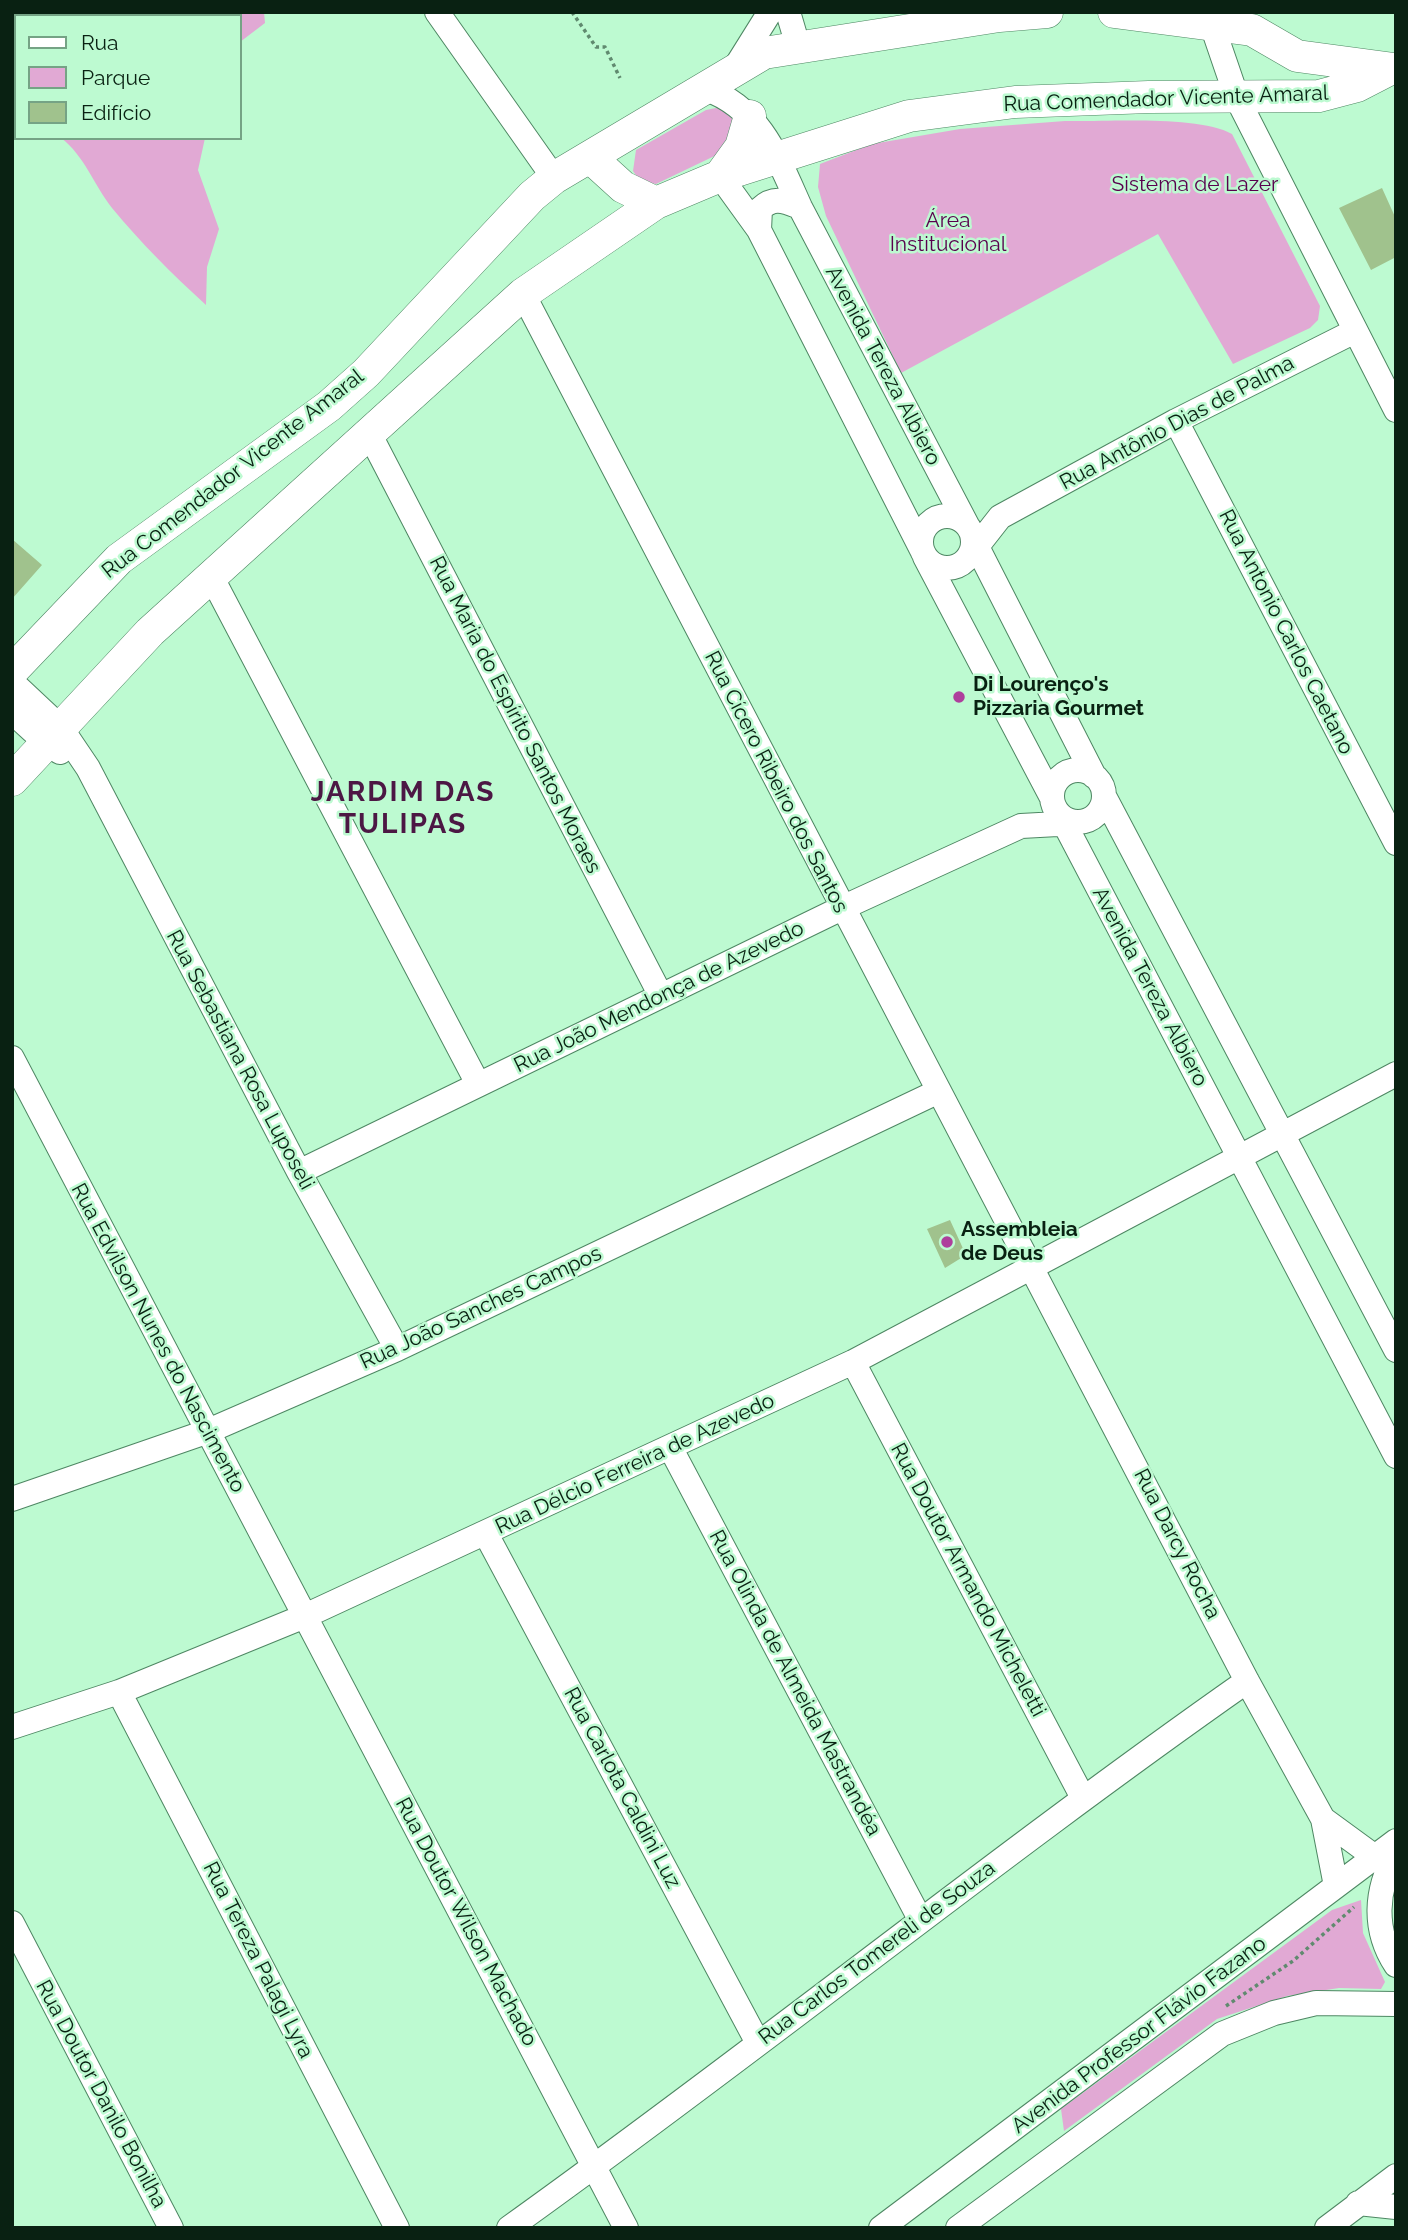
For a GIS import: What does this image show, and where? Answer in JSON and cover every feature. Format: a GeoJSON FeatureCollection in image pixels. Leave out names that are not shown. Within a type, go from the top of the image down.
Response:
{"type":"FeatureCollection","features":[{"type":"Feature","properties":{"kind":"main road","name":"Rua Comendador Vicente Amaral"},"geometry":{"type":"LineString","coordinates":[[12,671],[119,559],[329,406],[366,373],[532,196],[581,162],[764,53],[999,16],[1047,12]]}},
{"type":"Feature","properties":{"kind":"main road"},"geometry":{"type":"LineString","coordinates":[[1114,12],[1252,30],[1297,56],[1392,69]]}},
{"type":"Feature","properties":{"kind":"main road","name":"Rua Comendador Vicente Amaral"},"geometry":{"type":"LineString","coordinates":[[12,780],[150,632],[523,294],[656,203],[720,176],[909,116],[1015,102],[1328,94],[1357,86],[1392,69]]}},
{"type":"Feature","properties":{"kind":"main road"},"geometry":{"type":"LineString","coordinates":[[720,176],[741,147],[750,116]]}},
{"type":"Feature","properties":{"kind":"main road"},"geometry":{"type":"LineString","coordinates":[[581,162],[656,203]]}},
{"type":"Feature","properties":{"kind":"street"},"geometry":{"type":"LineString","coordinates":[[437,12],[581,162]]}},
{"type":"Feature","properties":{"kind":"street"},"geometry":{"type":"LineString","coordinates":[[735,68],[770,12]]}},
{"type":"Feature","properties":{"kind":"street"},"geometry":{"type":"LineString","coordinates":[[788,12],[798,46]]}},
{"type":"Feature","properties":{"kind":"street"},"geometry":{"type":"LineString","coordinates":[[1212,25],[1237,98],[1396,410]]}},
{"type":"Feature","properties":{"kind":"street"},"geometry":{"type":"LineString","coordinates":[[706,89],[730,98],[750,116],[778,157]]}},
{"type":"Feature","properties":{"kind":"street"},"geometry":{"type":"LineString","coordinates":[[759,230],[760,209],[767,202],[798,203],[795,177],[799,164],[813,146]]}},
{"type":"Feature","properties":{"kind":"street","name":"Avenida Tereza Albiero"},"geometry":{"type":"LineString","coordinates":[[778,157],[798,203],[967,533],[1396,1350]]}},
{"type":"Feature","properties":{"kind":"street","name":"Avenida Tereza Albiero"},"geometry":{"type":"LineString","coordinates":[[720,176],[759,230],[924,554],[1060,805],[1239,1158],[1396,1456]]}},
{"type":"Feature","properties":{"kind":"street","name":"Rua Cícero Ribeiro dos Santos"},"geometry":{"type":"LineString","coordinates":[[523,294],[842,908],[1033,1267]]}},
{"type":"Feature","properties":{"kind":"street","name":"Rua Antônio Dias de Palma"},"geometry":{"type":"LineString","coordinates":[[967,533],[1176,421],[1355,331]]}},
{"type":"Feature","properties":{"kind":"street","name":"Rua Antonio Carlos Caetano"},"geometry":{"type":"LineString","coordinates":[[1176,421],[1396,843]]}},
{"type":"Feature","properties":{"kind":"street","name":"Rua Maria do Espírito Santos Moraes"},"geometry":{"type":"LineString","coordinates":[[370,435],[661,996]]}},
{"type":"Feature","properties":{"kind":"street"},"geometry":{"type":"LineString","coordinates":[[938,518],[967,533],[953,568],[937,567],[924,554],[926,527],[938,518]]}},
{"type":"Feature","properties":{"kind":"street"},"geometry":{"type":"LineString","coordinates":[[211,576],[478,1084]]}},
{"type":"Feature","properties":{"kind":"street"},"geometry":{"type":"LineString","coordinates":[[12,682],[62,726],[88,768]]}},
{"type":"Feature","properties":{"kind":"street"},"geometry":{"type":"LineString","coordinates":[[12,712],[62,726]]}},
{"type":"Feature","properties":{"kind":"street","name":"Rua Sebastiana Rosa Luposeli"},"geometry":{"type":"LineString","coordinates":[[62,726],[81,744],[88,768],[299,1172],[397,1349]]}},
{"type":"Feature","properties":{"kind":"street"},"geometry":{"type":"LineString","coordinates":[[1076,770],[1099,786],[1097,814],[1060,805],[1062,775],[1076,770]]}},
{"type":"Feature","properties":{"kind":"street","name":"Rua João Mendonça de Azevedo"},"geometry":{"type":"LineString","coordinates":[[1021,826],[1060,805]]}},
{"type":"Feature","properties":{"kind":"street","name":"Rua João Mendonça de Azevedo"},"geometry":{"type":"LineString","coordinates":[[299,1172],[1060,805]]}},
{"type":"Feature","properties":{"kind":"street","name":"Rua Edvilson Nunes do Nascimento"},"geometry":{"type":"LineString","coordinates":[[12,1058],[206,1432],[305,1616]]}},
{"type":"Feature","properties":{"kind":"street","name":"Rua Délcio Ferreira de Azevedo"},"geometry":{"type":"LineString","coordinates":[[12,1727],[119,1692],[305,1616],[853,1362],[1396,1074]]}},
{"type":"Feature","properties":{"kind":"street","name":"Rua João Sanches Campos"},"geometry":{"type":"LineString","coordinates":[[15,1492],[206,1432],[397,1349],[939,1091]]}},
{"type":"Feature","properties":{"kind":"street","name":"Rua Darcy Rocha"},"geometry":{"type":"LineString","coordinates":[[1033,1267],[1247,1681],[1323,1819],[1336,1886]]}},
{"type":"Feature","properties":{"kind":"street","name":"Rua Doutor Armando Micheletti"},"geometry":{"type":"LineString","coordinates":[[853,1362],[1083,1798]]}},
{"type":"Feature","properties":{"kind":"street","name":"Rua Olinda de Almeida Mastrandéa"},"geometry":{"type":"LineString","coordinates":[[670,1447],[920,1919]]}},
{"type":"Feature","properties":{"kind":"street","name":"Rua Carlota Caldini Luz"},"geometry":{"type":"LineString","coordinates":[[486,1534],[758,2043]]}},
{"type":"Feature","properties":{"kind":"street","name":"Rua Doutor Wilson Machado"},"geometry":{"type":"LineString","coordinates":[[305,1616],[626,2228]]}},
{"type":"Feature","properties":{"kind":"street","name":"Rua Carlos Tomereli de Souza"},"geometry":{"type":"LineString","coordinates":[[509,2228],[596,2167],[1083,1798],[1247,1681]]}},
{"type":"Feature","properties":{"kind":"street","name":"Rua Tereza Palagi Lyra"},"geometry":{"type":"LineString","coordinates":[[119,1692],[397,2228]]}},
{"type":"Feature","properties":{"kind":"street","name":"Rua Darcy Rocha"},"geometry":{"type":"LineString","coordinates":[[1323,1819],[1385,1856]]}},
{"type":"Feature","properties":{"kind":"street","name":"Avenida Professor Flávio Fazano"},"geometry":{"type":"LineString","coordinates":[[881,2228],[1336,1886],[1385,1856],[1396,1841]]}},
{"type":"Feature","properties":{"kind":"street"},"geometry":{"type":"LineString","coordinates":[[1385,1856],[1379,1923],[1396,1965]]}},
{"type":"Feature","properties":{"kind":"street","name":"Rua Doutor Danilo Bonilha"},"geometry":{"type":"LineString","coordinates":[[12,1923],[171,2228]]}},
{"type":"Feature","properties":{"kind":"street"},"geometry":{"type":"LineString","coordinates":[[958,2228],[1222,2034],[1275,2013],[1316,2003],[1396,2004]]}},
{"type":"Feature","properties":{"kind":"street"},"geometry":{"type":"LineString","coordinates":[[1327,2228],[1396,2176]]}},
{"type":"Feature","properties":{"kind":"street"},"geometry":{"type":"LineString","coordinates":[[1359,2203],[1396,2207]]}},
{"type":"Feature","properties":{"kind":"path"},"geometry":{"type":"LineString","coordinates":[[572,12],[596,47],[605,47],[620,78]]}},
{"type":"Feature","properties":{"kind":"green space"},"geometry":{"type":"Polygon","coordinates":[[[264,12],[265,23],[242,40],[242,14],[20,14],[264,12]]]}},
{"type":"Feature","properties":{"kind":"green space"},"geometry":{"type":"Polygon","coordinates":[[[706,110],[727,110],[735,117],[727,150],[656,184],[640,181],[633,171],[636,150],[706,110]]]}},
{"type":"Feature","properties":{"kind":"green space","name":"Área Institucional"},"geometry":{"type":"Polygon","coordinates":[[[1065,121],[1175,122],[1217,128],[1232,134],[1320,306],[1318,320],[1310,328],[1233,364],[1158,234],[901,373],[826,216],[818,187],[820,164],[872,144],[960,129],[1065,121]]]}},
{"type":"Feature","properties":{"kind":"green space"},"geometry":{"type":"Polygon","coordinates":[[[63,140],[205,140],[198,170],[219,229],[207,267],[206,305],[123,221],[63,140]]]}},
{"type":"Feature","properties":{"kind":"green space"},"geometry":{"type":"Polygon","coordinates":[[[1361,1900],[1363,1933],[1385,1982],[1381,1989],[1339,1988],[1287,1996],[1217,2019],[1064,2131],[1061,2109],[1332,1910],[1361,1900]]]}},
{"type":"Feature","properties":{"kind":"building"},"geometry":{"type":"Polygon","coordinates":[[[1382,188],[1396,219],[1396,257],[1371,270],[1339,208],[1382,188]]]}},
{"type":"Feature","properties":{"kind":"building"},"geometry":{"type":"Polygon","coordinates":[[[12,539],[42,565],[12,599],[12,539]]]}},
{"type":"Feature","properties":{"kind":"building","name":"Assembleia de Deus"},"geometry":{"type":"Polygon","coordinates":[[[950,1220],[966,1255],[945,1268],[927,1229],[950,1220]]]}},
{"type":"Feature","properties":{"kind":"place","name":"Di Lourenço's Pizzaria Gourmet"},"geometry":{"type":"Point","coordinates":[959,697]}},
{"type":"Feature","properties":{"kind":"place","name":"Assembleia de Deus"},"geometry":{"type":"Point","coordinates":[947,1242]}},
{"type":"Feature","properties":{"kind":"district","name":"JARDIM DAS TULIPAS"},"geometry":{"type":"Point","coordinates":[403,809]}},
{"type":"Feature","properties":{"kind":"park label","name":"Sistema de Lazer"},"geometry":{"type":"Point","coordinates":[1195,185]}}]}
